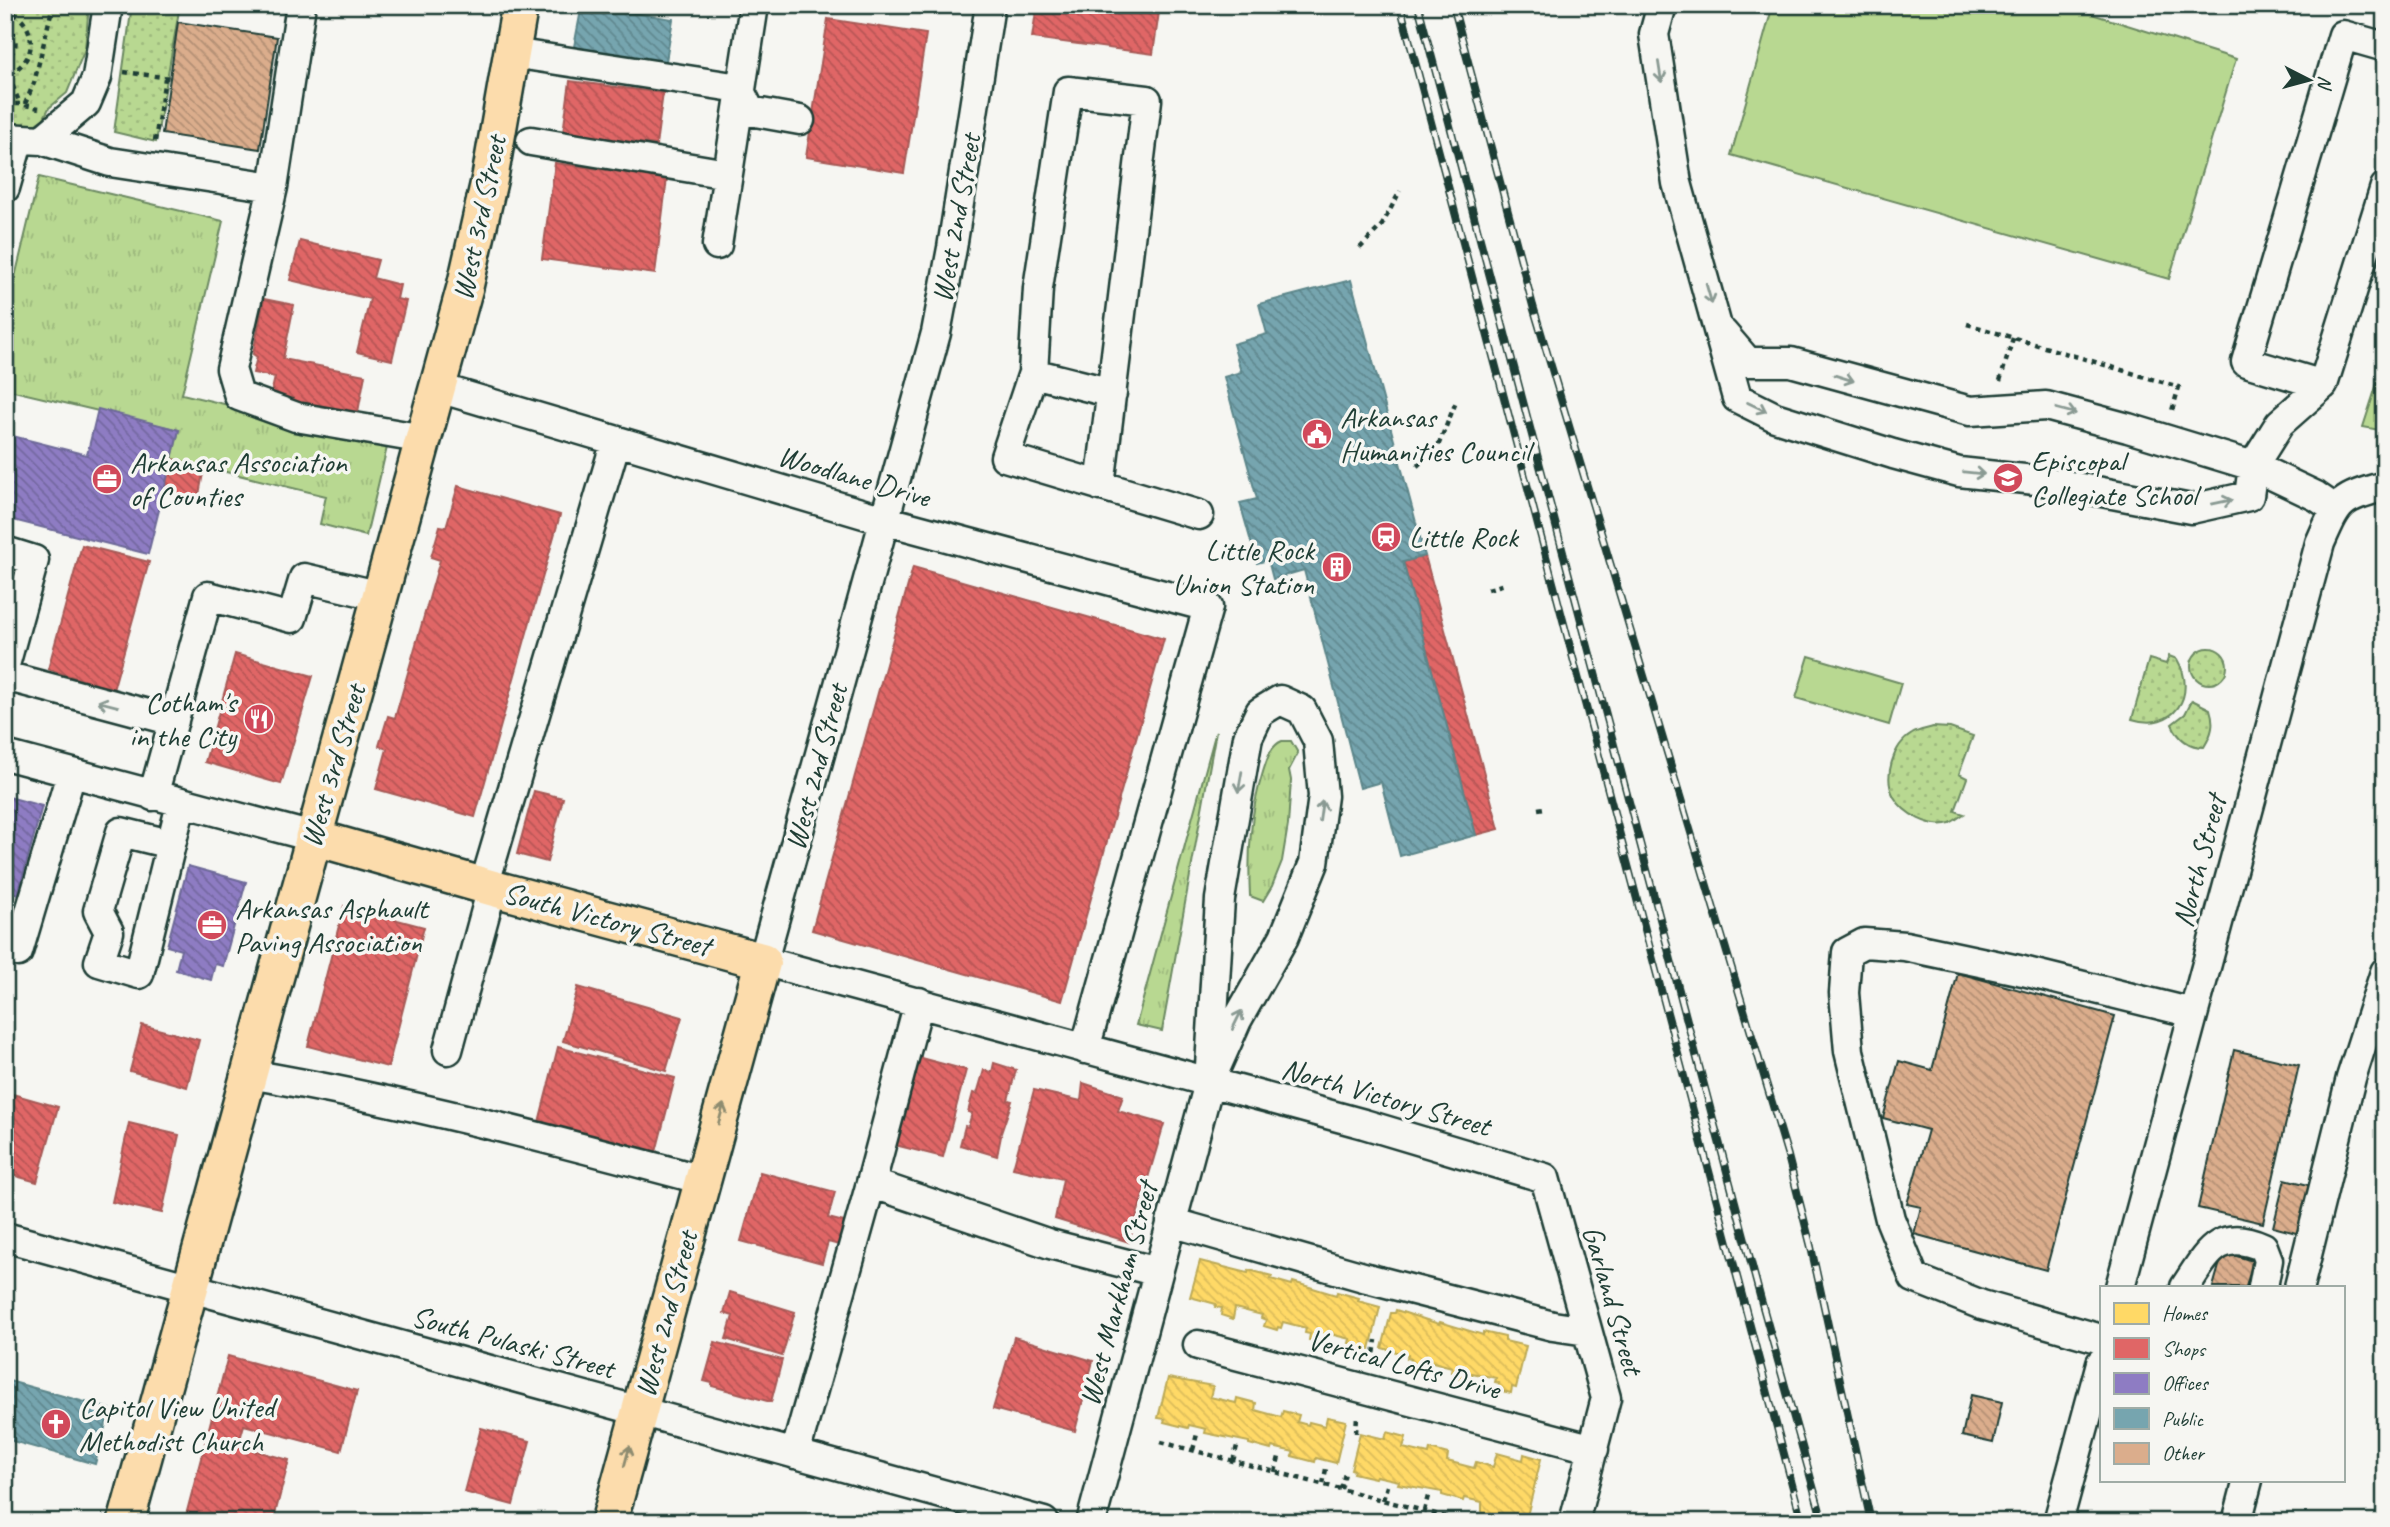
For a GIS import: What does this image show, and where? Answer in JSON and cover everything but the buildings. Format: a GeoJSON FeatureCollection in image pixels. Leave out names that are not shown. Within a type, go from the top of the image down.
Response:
{"type":"FeatureCollection","features":[{"type":"Feature","properties":{"kind":"main road","name":"West 3rd Street"},"geometry":{"type":"LineString","coordinates":[[126,1522],[439,388],[490,177],[520,5]]}},
{"type":"Feature","properties":{"kind":"main road","name":"South Victory Street"},"geometry":{"type":"LineString","coordinates":[[313,837],[763,961]]}},
{"type":"Feature","properties":{"kind":"main road","name":"West 2nd Street"},"geometry":{"type":"LineString","coordinates":[[609,1522],[763,961]]}},
{"type":"Feature","properties":{"kind":"street"},"geometry":{"type":"LineString","coordinates":[[5,188],[22,139],[86,103],[97,77],[108,5]]}},
{"type":"Feature","properties":{"kind":"street"},"geometry":{"type":"LineString","coordinates":[[301,5],[273,187],[231,369],[239,396],[296,417],[424,439]]}},
{"type":"Feature","properties":{"kind":"street"},"geometry":{"type":"LineString","coordinates":[[717,245],[754,5]]}},
{"type":"Feature","properties":{"kind":"street","name":"West 2nd Street"},"geometry":{"type":"LineString","coordinates":[[763,961],[936,333],[990,5]]}},
{"type":"Feature","properties":{"kind":"street"},"geometry":{"type":"LineString","coordinates":[[1662,5],[1654,34],[1677,183],[1720,329],[1737,398],[1775,416],[1959,472],[2044,481],[2190,509],[2249,496],[2253,466],[2280,423],[2323,385],[2385,187]]}},
{"type":"Feature","properties":{"kind":"street"},"geometry":{"type":"LineString","coordinates":[[2323,385],[2246,362],[2343,35],[2385,47]]}},
{"type":"Feature","properties":{"kind":"street"},"geometry":{"type":"LineString","coordinates":[[512,53],[733,87],[740,91],[750,111],[800,120]]}},
{"type":"Feature","properties":{"kind":"street"},"geometry":{"type":"LineString","coordinates":[[1101,486],[1147,100],[1068,92],[1038,288],[1033,373],[1005,457],[1101,486],[1199,514]]}},
{"type":"Feature","properties":{"kind":"street"},"geometry":{"type":"LineString","coordinates":[[22,139],[110,162],[273,187]]}},
{"type":"Feature","properties":{"kind":"street"},"geometry":{"type":"LineString","coordinates":[[531,141],[727,174]]}},
{"type":"Feature","properties":{"kind":"street"},"geometry":{"type":"LineString","coordinates":[[1720,329],[1748,362],[1791,362],[1970,411],[2046,406],[2253,466],[2316,496],[2335,509],[2351,495],[2385,486]]}},
{"type":"Feature","properties":{"kind":"street"},"geometry":{"type":"LineString","coordinates":[[1033,373],[1112,393]]}},
{"type":"Feature","properties":{"kind":"street","name":"Woodlane Drive"},"geometry":{"type":"LineString","coordinates":[[439,388],[884,520],[1208,607],[1085,1049]]}},
{"type":"Feature","properties":{"kind":"street"},"geometry":{"type":"LineString","coordinates":[[448,1050],[488,887],[616,441]]}},
{"type":"Feature","properties":{"kind":"street","name":"North Street"},"geometry":{"type":"LineString","coordinates":[[2120,1286],[2320,543],[2335,509]]}},
{"type":"Feature","properties":{"kind":"street"},"geometry":{"type":"LineString","coordinates":[[5,551],[34,560],[5,665]]}},
{"type":"Feature","properties":{"kind":"street"},"geometry":{"type":"LineString","coordinates":[[153,796],[208,596],[292,618],[304,578],[381,596]]}},
{"type":"Feature","properties":{"kind":"street"},"geometry":{"type":"LineString","coordinates":[[5,676],[174,722]]}},
{"type":"Feature","properties":{"kind":"street"},"geometry":{"type":"LineString","coordinates":[[1280,699],[1302,710],[1318,741],[1323,796],[1314,863],[1284,937],[1237,1020],[1209,1083],[1220,900],[1248,737],[1260,712],[1280,699]]}},
{"type":"Feature","properties":{"kind":"street","name":"South Victory Street"},"geometry":{"type":"LineString","coordinates":[[5,755],[313,837]]}},
{"type":"Feature","properties":{"kind":"street"},"geometry":{"type":"LineString","coordinates":[[5,949],[18,952],[71,774]]}},
{"type":"Feature","properties":{"kind":"street"},"geometry":{"type":"LineString","coordinates":[[170,844],[121,832],[98,911],[109,932],[99,962],[139,974],[181,804]]}},
{"type":"Feature","properties":{"kind":"street"},"geometry":{"type":"LineString","coordinates":[[2100,1339],[1982,1305],[1914,1278],[1890,1219],[1849,1051],[1844,993],[1847,952],[1864,943],[1905,946],[2023,971],[2193,1013]]}},
{"type":"Feature","properties":{"kind":"street","name":"South Victory Street"},"geometry":{"type":"LineString","coordinates":[[763,961],[1209,1083]]}},
{"type":"Feature","properties":{"kind":"street"},"geometry":{"type":"LineString","coordinates":[[2299,1286],[2351,1078],[2385,972]]}},
{"type":"Feature","properties":{"kind":"street"},"geometry":{"type":"LineString","coordinates":[[795,1454],[919,1002]]}},
{"type":"Feature","properties":{"kind":"street"},"geometry":{"type":"LineString","coordinates":[[249,1074],[317,1086],[520,1132],[703,1180]]}},
{"type":"Feature","properties":{"kind":"street","name":"North Victory Street"},"geometry":{"type":"LineString","coordinates":[[1209,1083],[1364,1124],[1545,1178]]}},
{"type":"Feature","properties":{"kind":"street","name":"West Markham Street"},"geometry":{"type":"LineString","coordinates":[[1090,1522],[1209,1083]]}},
{"type":"Feature","properties":{"kind":"street","name":"Garland Street"},"geometry":{"type":"LineString","coordinates":[[1545,1178],[1606,1398],[1574,1522]]}},
{"type":"Feature","properties":{"kind":"street"},"geometry":{"type":"LineString","coordinates":[[871,1183],[1050,1244],[1158,1272]]}},
{"type":"Feature","properties":{"kind":"street"},"geometry":{"type":"LineString","coordinates":[[1171,1222],[1367,1278],[1553,1326],[1587,1331]]}},
{"type":"Feature","properties":{"kind":"street","name":"South Pulaski Street"},"geometry":{"type":"LineString","coordinates":[[5,1237],[1044,1522]]}},
{"type":"Feature","properties":{"kind":"street"},"geometry":{"type":"LineString","coordinates":[[2186,1286],[2215,1246],[2232,1240],[2249,1241],[2263,1247],[2268,1260],[2263,1286]]}},
{"type":"Feature","properties":{"kind":"street","name":"Vertical Lofts Drive"},"geometry":{"type":"LineString","coordinates":[[1198,1345],[1594,1449]]}},
{"type":"Feature","properties":{"kind":"street"},"geometry":{"type":"LineString","coordinates":[[2058,1522],[2100,1367]]}},
{"type":"Feature","properties":{"kind":"street"},"geometry":{"type":"LineString","coordinates":[[2237,1522],[2247,1482]]}},
{"type":"Feature","properties":{"kind":"path"},"geometry":{"type":"LineString","coordinates":[[25,104],[34,83],[53,5]]}},
{"type":"Feature","properties":{"kind":"path"},"geometry":{"type":"LineString","coordinates":[[2359,5],[2385,12]]}},
{"type":"Feature","properties":{"kind":"path"},"geometry":{"type":"LineString","coordinates":[[5,9],[24,22],[31,41],[25,62],[7,74]]}},
{"type":"Feature","properties":{"kind":"path"},"geometry":{"type":"LineString","coordinates":[[5,25],[11,29],[16,41],[12,53],[5,59]]}},
{"type":"Feature","properties":{"kind":"path"},"geometry":{"type":"LineString","coordinates":[[5,68],[20,104],[5,104]]}},
{"type":"Feature","properties":{"kind":"path"},"geometry":{"type":"LineString","coordinates":[[123,72],[168,78],[156,142],[146,139]]}},
{"type":"Feature","properties":{"kind":"path"},"geometry":{"type":"LineString","coordinates":[[1360,248],[1382,225],[1400,191]]}},
{"type":"Feature","properties":{"kind":"path"},"geometry":{"type":"LineString","coordinates":[[1967,324],[2179,387],[2168,425]]}},
{"type":"Feature","properties":{"kind":"path"},"geometry":{"type":"LineString","coordinates":[[2000,383],[2013,338]]}},
{"type":"Feature","properties":{"kind":"path"},"geometry":{"type":"LineString","coordinates":[[1417,466],[1438,446],[1456,402]]}},
{"type":"Feature","properties":{"kind":"path"},"geometry":{"type":"LineString","coordinates":[[1488,589],[1505,584]]}},
{"type":"Feature","properties":{"kind":"path"},"geometry":{"type":"LineString","coordinates":[[1356,1433],[1358,1408]]}},
{"type":"Feature","properties":{"kind":"path"},"geometry":{"type":"LineString","coordinates":[[1193,1450],[1197,1434]]}},
{"type":"Feature","properties":{"kind":"path"},"geometry":{"type":"LineString","coordinates":[[1161,1442],[1466,1522]]}},
{"type":"Feature","properties":{"kind":"path"},"geometry":{"type":"LineString","coordinates":[[1233,1461],[1237,1446]]}},
{"type":"Feature","properties":{"kind":"path"},"geometry":{"type":"LineString","coordinates":[[1275,1472],[1279,1457]]}},
{"type":"Feature","properties":{"kind":"path"},"geometry":{"type":"LineString","coordinates":[[1322,1484],[1326,1469]]}},
{"type":"Feature","properties":{"kind":"path"},"geometry":{"type":"LineString","coordinates":[[1341,1489],[1345,1473]]}},
{"type":"Feature","properties":{"kind":"path"},"geometry":{"type":"LineString","coordinates":[[1383,1500],[1387,1486]]}},
{"type":"Feature","properties":{"kind":"path"},"geometry":{"type":"LineString","coordinates":[[1424,1511],[1428,1496]]}},
{"type":"Feature","properties":{"kind":"green space"},"geometry":{"type":"Polygon","coordinates":[[[5,5],[89,5],[85,49],[67,93],[49,108],[44,118],[29,129],[5,131],[5,5]]]}},
{"type":"Feature","properties":{"kind":"green space"},"geometry":{"type":"Polygon","coordinates":[[[132,5],[180,5],[156,142],[114,132],[132,5]]]}},
{"type":"Feature","properties":{"kind":"green space"},"geometry":{"type":"Polygon","coordinates":[[[1773,5],[2063,5],[2236,59],[2169,279],[1731,155],[1773,5]]]}},
{"type":"Feature","properties":{"kind":"green space"},"geometry":{"type":"Polygon","coordinates":[[[39,177],[223,221],[182,394],[388,443],[366,536],[320,524],[326,496],[172,459],[179,430],[5,389],[5,319],[39,177]]]}},
{"type":"Feature","properties":{"kind":"green space"},"geometry":{"type":"Polygon","coordinates":[[[2385,359],[2385,431],[2363,427],[2385,359]]]}},
{"type":"Feature","properties":{"kind":"green space"},"geometry":{"type":"Polygon","coordinates":[[[2209,648],[2222,653],[2227,666],[2222,679],[2209,684],[2196,679],[2191,666],[2196,653],[2209,648]]]}},
{"type":"Feature","properties":{"kind":"green space"},"geometry":{"type":"Polygon","coordinates":[[[1809,656],[1901,683],[1889,725],[1796,698],[1809,656]]]}},
{"type":"Feature","properties":{"kind":"green space"},"geometry":{"type":"Polygon","coordinates":[[[2169,656],[2177,659],[2183,672],[2185,685],[2178,707],[2160,720],[2147,722],[2132,719],[2149,659],[2166,664],[2169,656]]]}},
{"type":"Feature","properties":{"kind":"green space"},"geometry":{"type":"Polygon","coordinates":[[[2192,700],[2210,709],[2212,714],[2212,729],[2204,747],[2185,741],[2177,734],[2172,724],[2185,714],[2192,700]]]}},
{"type":"Feature","properties":{"kind":"green space"},"geometry":{"type":"Polygon","coordinates":[[[1933,727],[1950,728],[1973,736],[1959,774],[1967,778],[1955,811],[1964,814],[1950,823],[1934,824],[1918,819],[1898,803],[1891,789],[1890,771],[1895,753],[1905,739],[1933,727]]]}},
{"type":"Feature","properties":{"kind":"green space"},"geometry":{"type":"Polygon","coordinates":[[[1216,731],[1162,1031],[1136,1025],[1216,731]]]}},
{"type":"Feature","properties":{"kind":"green space"},"geometry":{"type":"Polygon","coordinates":[[[1282,741],[1291,741],[1298,753],[1289,770],[1291,780],[1288,825],[1282,861],[1263,901],[1250,896],[1253,818],[1268,758],[1275,746],[1282,741]]]}},
{"type":"Feature","properties":{"kind":"railway"},"geometry":{"type":"LineString","coordinates":[[1400,5],[1802,1522]]}},
{"type":"Feature","properties":{"kind":"railway"},"geometry":{"type":"LineString","coordinates":[[1418,5],[1761,1300],[1823,1522]]}},
{"type":"Feature","properties":{"kind":"railway"},"geometry":{"type":"LineString","coordinates":[[1453,5],[1533,306],[1788,1156],[1811,1247],[1871,1522]]}},
{"type":"Feature","properties":{"kind":"place","name":"Arkansas Humanities Council"},"geometry":{"type":"Point","coordinates":[1317,434]}},
{"type":"Feature","properties":{"kind":"place","name":"Episcopal Collegiate School"},"geometry":{"type":"Point","coordinates":[2008,478]}},
{"type":"Feature","properties":{"kind":"place","name":"Arkansas Association of Counties"},"geometry":{"type":"Point","coordinates":[107,479]}},
{"type":"Feature","properties":{"kind":"place","name":"Little Rock"},"geometry":{"type":"Point","coordinates":[1386,537]}},
{"type":"Feature","properties":{"kind":"place","name":"Little Rock Union Station"},"geometry":{"type":"Point","coordinates":[1337,567]}},
{"type":"Feature","properties":{"kind":"place","name":"Cotham's in the City"},"geometry":{"type":"Point","coordinates":[259,719]}},
{"type":"Feature","properties":{"kind":"place","name":"Arkansas Asphault Paving Association"},"geometry":{"type":"Point","coordinates":[212,925]}},
{"type":"Feature","properties":{"kind":"place","name":"Capitol View United Methodist Church"},"geometry":{"type":"Point","coordinates":[56,1424]}}]}
